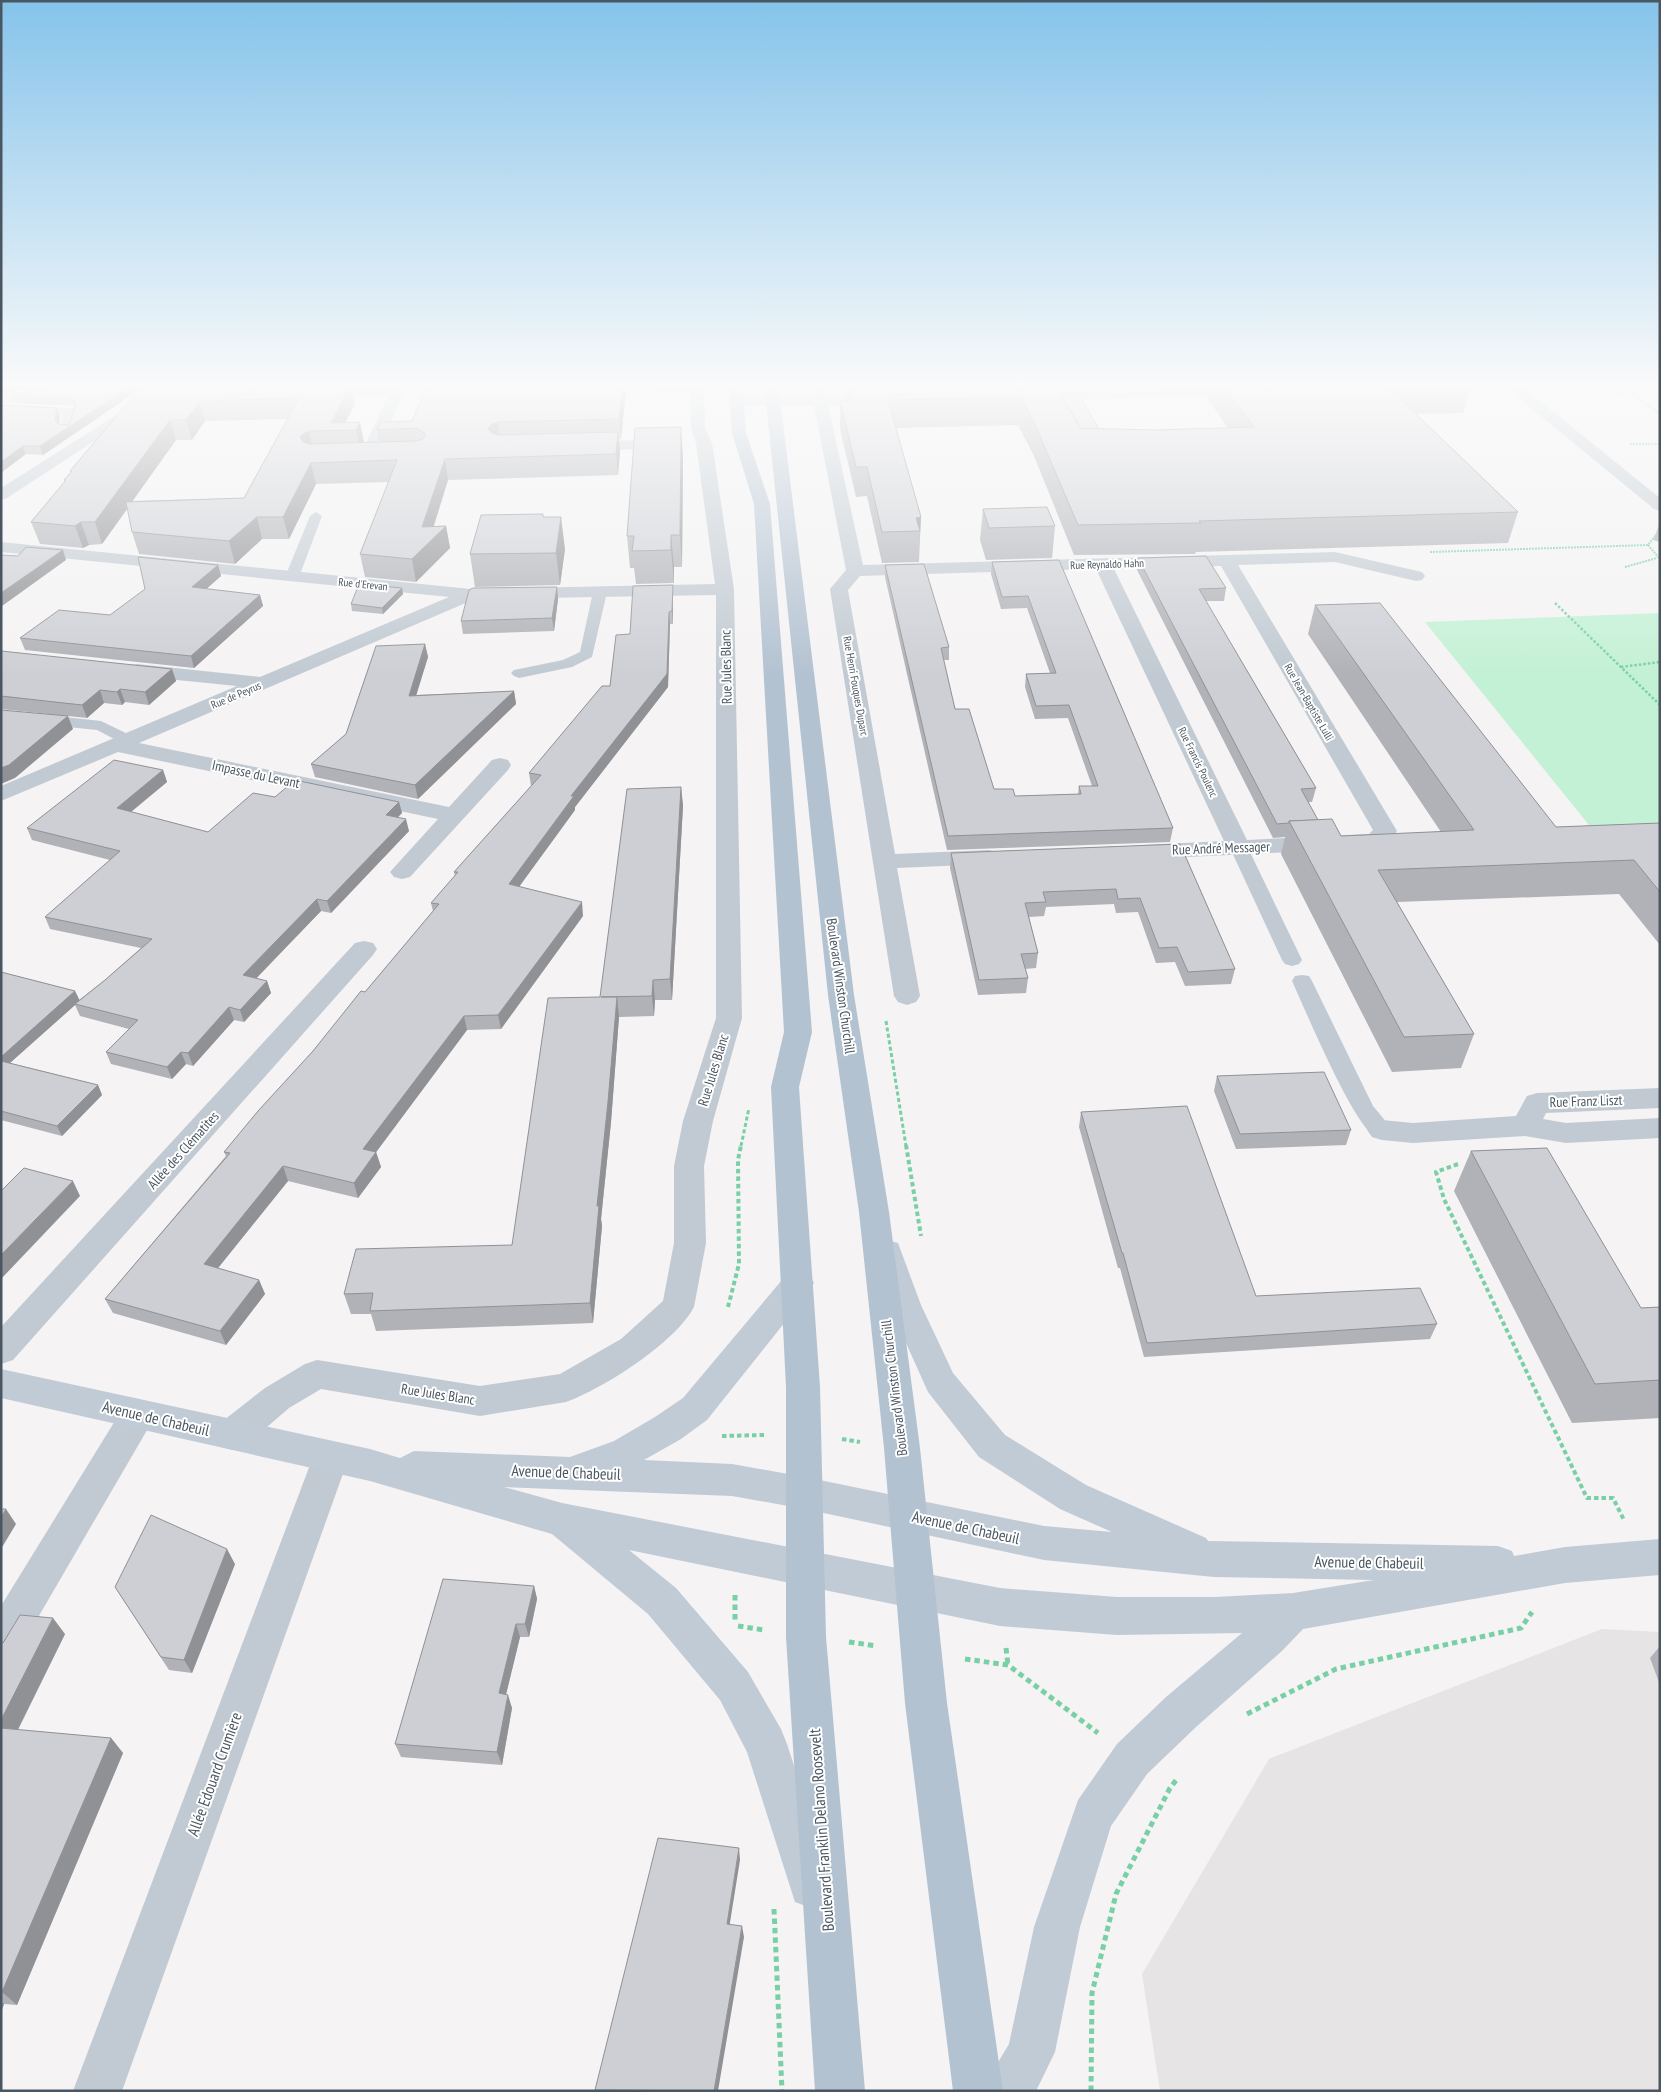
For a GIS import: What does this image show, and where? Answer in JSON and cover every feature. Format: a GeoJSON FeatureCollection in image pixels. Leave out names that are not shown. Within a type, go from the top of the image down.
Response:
{"type":"FeatureCollection","features":[{"type":"Feature","properties":{"kind":"main road"},"geometry":{"type":"LineString","coordinates":[[754,481],[762,504],[798,1032],[785,1087],[798,1283],[804,1434],[806,1568]]}},
{"type":"Feature","properties":{"kind":"main road","name":"Boulevard Winston Churchill"},"geometry":{"type":"LineString","coordinates":[[782,481],[840,995],[874,1212],[902,1448],[916,1589]]}},
{"type":"Feature","properties":{"kind":"main road"},"geometry":{"type":"LineString","coordinates":[[874,1212],[905,1304],[940,1382],[992,1446],[1073,1497],[1214,1559]]}},
{"type":"Feature","properties":{"kind":"main road"},"geometry":{"type":"LineString","coordinates":[[569,1472],[625,1452],[668,1428],[695,1409],[798,1283]]}},
{"type":"Feature","properties":{"kind":"main road","name":"Avenue de Chabeuil"},"geometry":{"type":"LineString","coordinates":[[1,1383],[350,1461],[562,1520],[1000,1607],[1117,1616],[1214,1616],[1293,1612],[1565,1565],[1652,1558]]}},
{"type":"Feature","properties":{"kind":"main road","name":"Avenue de Chabeuil"},"geometry":{"type":"LineString","coordinates":[[350,1461],[732,1480],[804,1493],[1044,1544],[1214,1559],[1565,1565]]}},
{"type":"Feature","properties":{"kind":"main road","name":"Avenue de Chabeuil"},"geometry":{"type":"LineString","coordinates":[[562,1520],[662,1601],[734,1686],[766,1744],[831,1948]]}},
{"type":"Feature","properties":{"kind":"main road","name":"Boulevard Franklin Delano Roosevelt"},"geometry":{"type":"LineString","coordinates":[[806,1568],[806,1636],[831,1948],[840,2091]]}},
{"type":"Feature","properties":{"kind":"main road"},"geometry":{"type":"LineString","coordinates":[[916,1589],[928,1713],[978,2091]]}},
{"type":"Feature","properties":{"kind":"main road"},"geometry":{"type":"LineString","coordinates":[[1008,2091],[1031,2052],[1057,1927],[1093,1815],[1132,1759],[1181,1712],[1268,1637],[1293,1612]]}},
{"type":"Feature","properties":{"kind":"street"},"geometry":{"type":"LineString","coordinates":[[1,495],[23,481]]}},
{"type":"Feature","properties":{"kind":"street","name":"Rue Jules Blanc"},"geometry":{"type":"LineString","coordinates":[[232,1435],[277,1398],[317,1374],[480,1401],[566,1387],[633,1349],[678,1307],[690,1243],[689,1166],[698,1121],[729,1018],[725,589],[709,481]]}},
{"type":"Feature","properties":{"kind":"street"},"geometry":{"type":"LineString","coordinates":[[836,481],[855,571]]}},
{"type":"Feature","properties":{"kind":"street"},"geometry":{"type":"LineString","coordinates":[[1629,481],[1660,506]]}},
{"type":"Feature","properties":{"kind":"street","name":"Rue d'Erevan"},"geometry":{"type":"LineString","coordinates":[[1,548],[471,594],[725,589]]}},
{"type":"Feature","properties":{"kind":"street","name":"Rue Reynaldo Hahn"},"geometry":{"type":"LineString","coordinates":[[855,571],[1335,557],[1416,576]]}},
{"type":"Feature","properties":{"kind":"street","name":"Rue Jean-Baptiste Lulli"},"geometry":{"type":"LineString","coordinates":[[1227,561],[1384,831],[1376,841]]}},
{"type":"Feature","properties":{"kind":"street","name":"Rue Francis Poulenc"},"geometry":{"type":"LineString","coordinates":[[1103,564],[1239,848]]}},
{"type":"Feature","properties":{"kind":"street","name":"Rue Henri Fouques Duparc"},"geometry":{"type":"LineString","coordinates":[[855,571],[839,589],[886,861],[907,996]]}},
{"type":"Feature","properties":{"kind":"street","name":"Rue de Peyrus"},"geometry":{"type":"LineString","coordinates":[[1,794],[471,594]]}},
{"type":"Feature","properties":{"kind":"street"},"geometry":{"type":"LineString","coordinates":[[118,668],[264,683]]}},
{"type":"Feature","properties":{"kind":"street","name":"Impasse du Levant"},"geometry":{"type":"LineString","coordinates":[[122,743],[454,815]]}},
{"type":"Feature","properties":{"kind":"street"},"geometry":{"type":"LineString","coordinates":[[402,872],[500,765]]}},
{"type":"Feature","properties":{"kind":"street","name":"Rue André Messager"},"geometry":{"type":"LineString","coordinates":[[1121,852],[1376,841]]}},
{"type":"Feature","properties":{"kind":"street"},"geometry":{"type":"LineString","coordinates":[[886,861],[1013,856]]}},
{"type":"Feature","properties":{"kind":"street","name":"Allée des Clématites"},"geometry":{"type":"LineString","coordinates":[[1,1350],[364,949]]}},
{"type":"Feature","properties":{"kind":"street","name":"Rue Franz Liszt"},"geometry":{"type":"LineString","coordinates":[[1524,1126],[1537,1103],[1660,1098]]}},
{"type":"Feature","properties":{"kind":"street","name":"Rue Franz Liszt"},"geometry":{"type":"LineString","coordinates":[[1382,1130],[1413,1133],[1524,1126],[1566,1133],[1660,1128]]}},
{"type":"Feature","properties":{"kind":"street"},"geometry":{"type":"LineString","coordinates":[[1,1643],[138,1414]]}},
{"type":"Feature","properties":{"kind":"street","name":"Allée Edouard Crumière"},"geometry":{"type":"LineString","coordinates":[[97,2091],[350,1461]]}},
{"type":"Feature","properties":{"kind":"lane"},"geometry":{"type":"LineString","coordinates":[[292,576],[316,516]]}},
{"type":"Feature","properties":{"kind":"lane"},"geometry":{"type":"LineString","coordinates":[[519,673],[567,664],[587,654],[600,592]]}},
{"type":"Feature","properties":{"kind":"lane"},"geometry":{"type":"LineString","coordinates":[[1,715],[101,726],[122,743]]}},
{"type":"Feature","properties":{"kind":"lane","name":"Rue Francis Poulenc"},"geometry":{"type":"LineString","coordinates":[[1239,848],[1292,960]]}},
{"type":"Feature","properties":{"kind":"lane"},"geometry":{"type":"LineString","coordinates":[[1302,980],[1364,1110],[1382,1130]]}},
{"type":"Feature","properties":{"kind":"path"},"geometry":{"type":"LineString","coordinates":[[1427,552],[1648,545],[1660,530]]}},
{"type":"Feature","properties":{"kind":"path"},"geometry":{"type":"LineString","coordinates":[[1439,544],[1445,551]]}},
{"type":"Feature","properties":{"kind":"path"},"geometry":{"type":"LineString","coordinates":[[1625,568],[1658,558],[1648,545]]}},
{"type":"Feature","properties":{"kind":"path"},"geometry":{"type":"LineString","coordinates":[[1555,603],[1660,705]]}},
{"type":"Feature","properties":{"kind":"path"},"geometry":{"type":"LineString","coordinates":[[1620,667],[1660,662]]}},
{"type":"Feature","properties":{"kind":"path"},"geometry":{"type":"LineString","coordinates":[[1476,1130],[1490,1157],[1436,1172],[1444,1199],[1588,1498],[1613,1498],[1652,1558]]}},
{"type":"Feature","properties":{"kind":"path"},"geometry":{"type":"LineString","coordinates":[[717,1436],[804,1434],[902,1448]]}},
{"type":"Feature","properties":{"kind":"path"},"geometry":{"type":"LineString","coordinates":[[1240,1717],[1336,1669],[1521,1628],[1565,1565]]}},
{"type":"Feature","properties":{"kind":"path"},"geometry":{"type":"LineString","coordinates":[[735,1626],[1008,1665],[1170,1788]]}},
{"type":"Feature","properties":{"kind":"path"},"geometry":{"type":"LineString","coordinates":[[1091,2091],[1092,1993],[1116,1894],[1170,1788],[1181,1774]]}},
{"type":"Feature","properties":{"kind":"path"},"geometry":{"type":"LineString","coordinates":[[774,1903],[782,2091]]}},
{"type":"Feature","properties":{"kind":"shaded area"},"geometry":{"type":"Polygon","coordinates":[[[1602,1629],[1660,1632],[1660,2091],[1160,2091],[1142,1974],[1269,1759],[1602,1629]]]}},
{"type":"Feature","properties":{"kind":"green space"},"geometry":{"type":"Polygon","coordinates":[[[1660,613],[1660,869],[1614,856],[1425,622],[1660,613]]]}},
{"type":"Feature","properties":{"kind":"building"},"geometry":{"type":"Polygon","coordinates":[[[65,481],[125,481],[95,522],[81,522],[75,526],[31,522],[65,481]]]}},
{"type":"Feature","properties":{"kind":"building"},"geometry":{"type":"Polygon","coordinates":[[[254,481],[302,481],[283,517],[257,517],[229,541],[132,532],[126,502],[244,498],[254,481]]]}},
{"type":"Feature","properties":{"kind":"building"},"geometry":{"type":"Polygon","coordinates":[[[389,481],[438,481],[422,527],[446,526],[412,559],[360,554],[389,481]]]}},
{"type":"Feature","properties":{"kind":"building"},"geometry":{"type":"Polygon","coordinates":[[[631,481],[681,481],[680,535],[671,535],[671,550],[632,551],[634,536],[627,536],[631,481]]]}},
{"type":"Feature","properties":{"kind":"building"},"geometry":{"type":"Polygon","coordinates":[[[870,481],[911,481],[921,517],[916,518],[920,531],[882,532],[870,481]]]}},
{"type":"Feature","properties":{"kind":"building"},"geometry":{"type":"Polygon","coordinates":[[[1059,481],[1485,481],[1518,512],[1199,521],[1201,523],[1078,525],[1059,481]]]}},
{"type":"Feature","properties":{"kind":"building"},"geometry":{"type":"Polygon","coordinates":[[[1047,507],[1055,526],[989,528],[983,509],[1047,507]]]}},
{"type":"Feature","properties":{"kind":"building"},"geometry":{"type":"Polygon","coordinates":[[[543,514],[543,517],[561,517],[556,553],[470,554],[481,515],[543,514]]]}},
{"type":"Feature","properties":{"kind":"building"},"geometry":{"type":"Polygon","coordinates":[[[26,547],[63,550],[1,593],[1,555],[18,556],[26,547]]]}},
{"type":"Feature","properties":{"kind":"building"},"geometry":{"type":"Polygon","coordinates":[[[1206,556],[1226,588],[1199,589],[1316,788],[1301,789],[1318,820],[1289,821],[1289,823],[1277,824],[1138,558],[1206,556]]]}},
{"type":"Feature","properties":{"kind":"building"},"geometry":{"type":"Polygon","coordinates":[[[138,557],[218,565],[192,587],[260,595],[191,656],[20,638],[59,610],[110,615],[145,589],[138,557]]]}},
{"type":"Feature","properties":{"kind":"building"},"geometry":{"type":"Polygon","coordinates":[[[1059,560],[1173,828],[948,836],[885,565],[924,564],[949,647],[941,648],[955,709],[969,709],[994,789],[1013,789],[1015,796],[1081,794],[1079,786],[1098,786],[1069,705],[1036,706],[1026,674],[1056,673],[1028,596],[1002,597],[992,562],[1059,560]]]}},
{"type":"Feature","properties":{"kind":"building"},"geometry":{"type":"Polygon","coordinates":[[[359,584],[402,588],[382,608],[351,604],[359,584]]]}},
{"type":"Feature","properties":{"kind":"building"},"geometry":{"type":"Polygon","coordinates":[[[673,585],[672,611],[669,612],[667,674],[571,796],[574,796],[509,884],[582,902],[498,1015],[464,1016],[363,1149],[376,1152],[354,1183],[283,1166],[204,1264],[259,1280],[220,1331],[105,1299],[230,1153],[224,1152],[258,1111],[313,1051],[361,991],[365,992],[439,904],[431,903],[458,872],[454,872],[541,775],[529,773],[602,686],[610,686],[616,635],[630,634],[633,586],[673,585]]]}},
{"type":"Feature","properties":{"kind":"building"},"geometry":{"type":"Polygon","coordinates":[[[557,587],[552,618],[461,621],[469,590],[473,588],[557,587]]]}},
{"type":"Feature","properties":{"kind":"building"},"geometry":{"type":"Polygon","coordinates":[[[1380,603],[1556,827],[1660,823],[1660,892],[1634,860],[1378,870],[1474,1034],[1404,1037],[1289,821],[1332,819],[1341,836],[1474,830],[1315,605],[1380,603]]]}},
{"type":"Feature","properties":{"kind":"building"},"geometry":{"type":"Polygon","coordinates":[[[425,644],[409,696],[514,691],[415,785],[311,764],[346,734],[376,646],[425,644]]]}},
{"type":"Feature","properties":{"kind":"building"},"geometry":{"type":"Polygon","coordinates":[[[1,651],[172,669],[145,692],[120,689],[117,692],[100,690],[82,705],[1,696],[1,651]]]}},
{"type":"Feature","properties":{"kind":"building"},"geometry":{"type":"Polygon","coordinates":[[[1,710],[68,716],[9,765],[1,768],[1,710]]]}},
{"type":"Feature","properties":{"kind":"building"},"geometry":{"type":"Polygon","coordinates":[[[114,760],[163,770],[117,808],[208,832],[253,793],[275,797],[295,780],[399,802],[386,815],[406,819],[327,901],[317,899],[243,975],[267,981],[240,1010],[229,1007],[188,1053],[181,1052],[167,1067],[106,1052],[138,1020],[75,1004],[152,939],[45,917],[120,851],[27,828],[114,760]]]}},
{"type":"Feature","properties":{"kind":"building"},"geometry":{"type":"Polygon","coordinates":[[[681,787],[670,979],[653,980],[652,996],[601,997],[617,997],[597,1206],[599,1206],[590,1303],[370,1311],[373,1293],[344,1294],[356,1249],[512,1245],[548,998],[600,997],[627,789],[681,787]]]}},
{"type":"Feature","properties":{"kind":"building"},"geometry":{"type":"Polygon","coordinates":[[[1180,844],[1235,969],[1188,972],[1177,947],[1159,948],[1140,898],[1118,899],[1116,889],[1043,892],[1046,902],[1025,903],[1038,953],[1021,954],[1028,978],[979,980],[951,853],[1180,844]]]}},
{"type":"Feature","properties":{"kind":"building"},"geometry":{"type":"Polygon","coordinates":[[[1,972],[75,991],[1,1057],[1,972]]]}},
{"type":"Feature","properties":{"kind":"building"},"geometry":{"type":"Polygon","coordinates":[[[1,1061],[98,1085],[57,1126],[1,1111],[1,1061]]]}},
{"type":"Feature","properties":{"kind":"building"},"geometry":{"type":"Polygon","coordinates":[[[1324,1072],[1351,1130],[1240,1134],[1217,1076],[1324,1072]]]}},
{"type":"Feature","properties":{"kind":"building"},"geometry":{"type":"Polygon","coordinates":[[[1187,1106],[1256,1296],[1420,1288],[1437,1324],[1147,1343],[1123,1253],[1081,1112],[1187,1106]]]}},
{"type":"Feature","properties":{"kind":"building"},"geometry":{"type":"Polygon","coordinates":[[[1547,1148],[1641,1308],[1660,1307],[1660,1380],[1595,1384],[1471,1151],[1547,1148]]]}},
{"type":"Feature","properties":{"kind":"building"},"geometry":{"type":"Polygon","coordinates":[[[24,1168],[73,1181],[1,1255],[1,1191],[24,1168]]]}},
{"type":"Feature","properties":{"kind":"building"},"geometry":{"type":"Polygon","coordinates":[[[1,1509],[6,1509],[1,1517],[1,1509]]]}},
{"type":"Feature","properties":{"kind":"building"},"geometry":{"type":"Polygon","coordinates":[[[151,1515],[227,1549],[184,1660],[161,1657],[115,1587],[151,1515]]]}},
{"type":"Feature","properties":{"kind":"building"},"geometry":{"type":"Polygon","coordinates":[[[443,1579],[534,1586],[525,1624],[516,1624],[499,1693],[508,1695],[497,1752],[395,1744],[443,1579]]]}},
{"type":"Feature","properties":{"kind":"building"},"geometry":{"type":"Polygon","coordinates":[[[20,1615],[53,1618],[1,1720],[1,1643],[3,1643],[20,1615]]]}},
{"type":"Feature","properties":{"kind":"building"},"geometry":{"type":"Polygon","coordinates":[[[1,1728],[111,1738],[2,1992],[1,1992],[1,1728]]]}},
{"type":"Feature","properties":{"kind":"building"},"geometry":{"type":"Polygon","coordinates":[[[658,1838],[739,1848],[727,1924],[742,1926],[714,2091],[595,2090],[658,1838]]]}}]}
